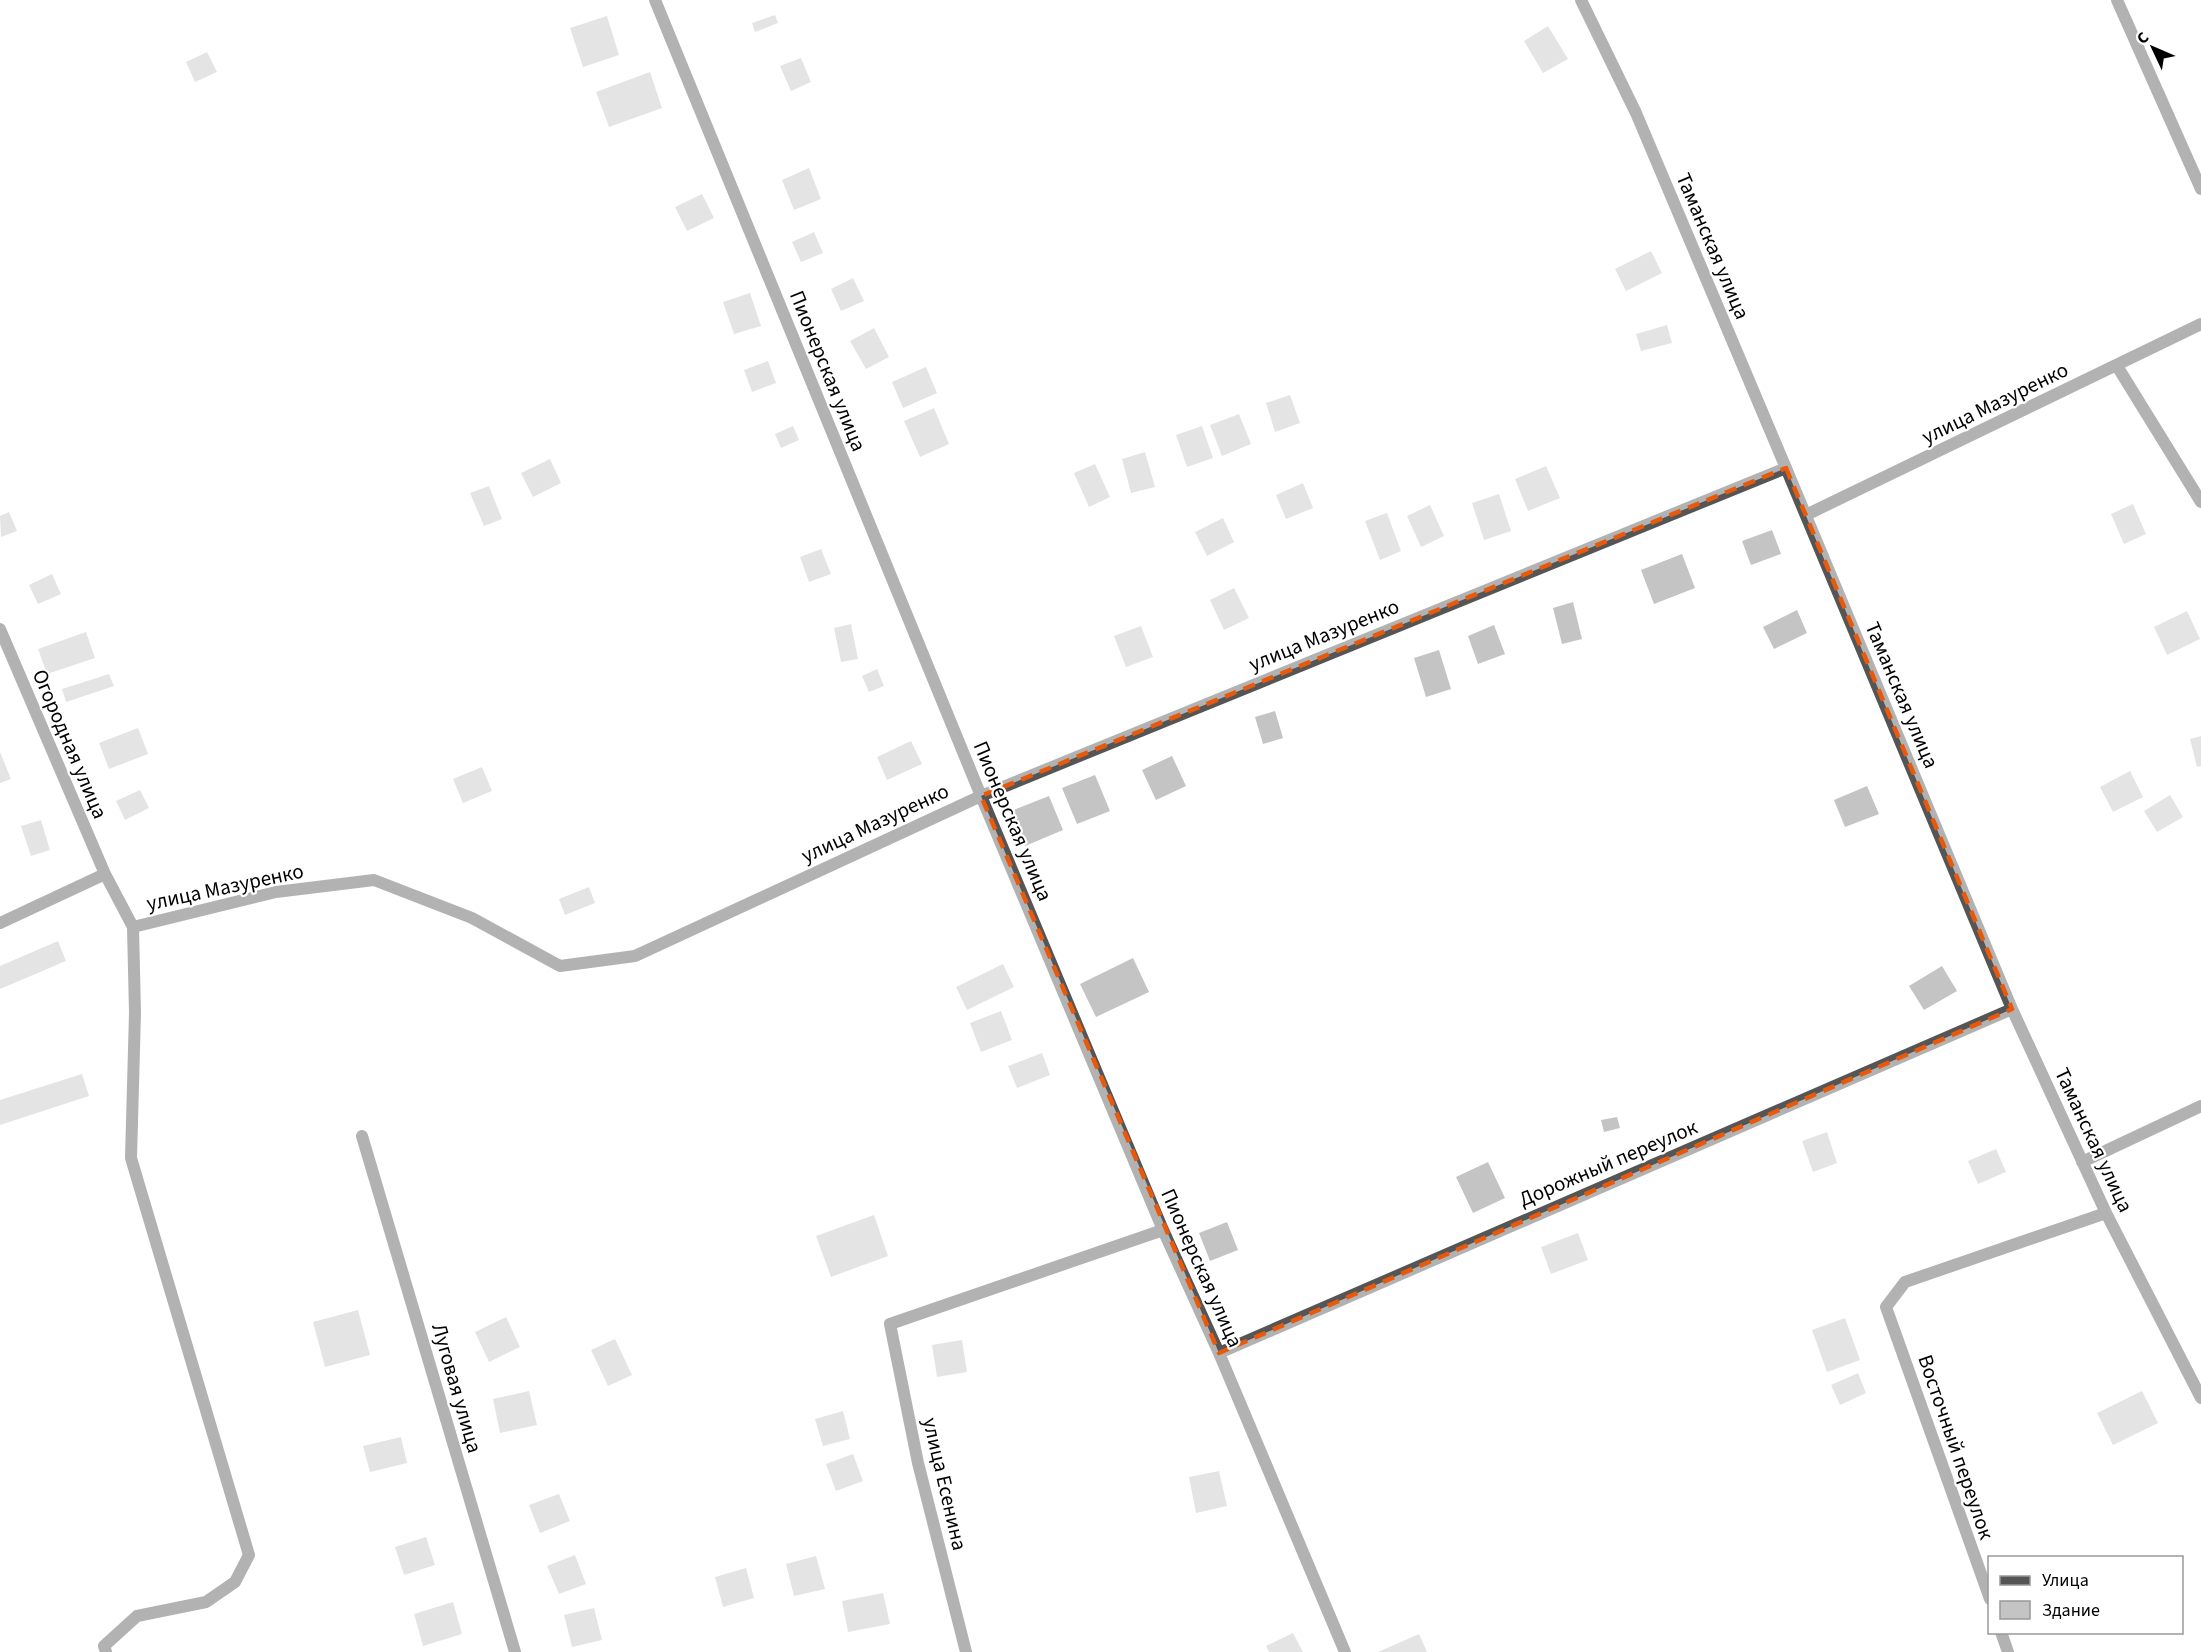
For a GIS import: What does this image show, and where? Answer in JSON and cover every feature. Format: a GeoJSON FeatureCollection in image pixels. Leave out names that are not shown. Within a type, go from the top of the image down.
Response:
{"type":"FeatureCollection","features":[{"type":"Feature","properties":{"kind":"street","name":"Пионерская улица"},"geometry":{"type":"LineString","coordinates":[[655,0],[981,796],[1163,1230],[1219,1353],[1345,1652]]}},
{"type":"Feature","properties":{"kind":"street","name":"Таманская улица"},"geometry":{"type":"LineString","coordinates":[[1581,0],[1636,113],[2012,1009],[2106,1213],[2201,1398]]}},
{"type":"Feature","properties":{"kind":"street"},"geometry":{"type":"LineString","coordinates":[[2117,0],[2201,189]]}},
{"type":"Feature","properties":{"kind":"street","name":"улица Мазуренко"},"geometry":{"type":"LineString","coordinates":[[1806,515],[2201,324]]}},
{"type":"Feature","properties":{"kind":"street"},"geometry":{"type":"LineString","coordinates":[[2117,366],[2201,502]]}},
{"type":"Feature","properties":{"kind":"street","name":"улица Мазуренко"},"geometry":{"type":"LineString","coordinates":[[105,874],[133,927],[276,892],[374,880],[472,918],[560,966],[635,956],[981,796],[1786,468]]}},
{"type":"Feature","properties":{"kind":"street","name":"Огородная улица"},"geometry":{"type":"LineString","coordinates":[[0,629],[105,874]]}},
{"type":"Feature","properties":{"kind":"street"},"geometry":{"type":"LineString","coordinates":[[0,923],[105,874]]}},
{"type":"Feature","properties":{"kind":"street"},"geometry":{"type":"LineString","coordinates":[[106,1652],[104,1646],[136,1616],[206,1602],[235,1582],[249,1555],[131,1158],[135,1012],[133,927]]}},
{"type":"Feature","properties":{"kind":"street","name":"Дорожный переулок"},"geometry":{"type":"LineString","coordinates":[[1219,1353],[2012,1009]]}},
{"type":"Feature","properties":{"kind":"street"},"geometry":{"type":"LineString","coordinates":[[2082,1162],[2201,1106]]}},
{"type":"Feature","properties":{"kind":"street","name":"Луговая улица"},"geometry":{"type":"LineString","coordinates":[[362,1136],[515,1652]]}},
{"type":"Feature","properties":{"kind":"street","name":"Восточный переулок"},"geometry":{"type":"LineString","coordinates":[[1988,1596],[1886,1307],[1905,1282],[2106,1213]]}},
{"type":"Feature","properties":{"kind":"street","name":"улица Есенина"},"geometry":{"type":"LineString","coordinates":[[966,1652],[918,1463],[890,1324],[1163,1230]]}},
{"type":"Feature","properties":{"kind":"street"},"geometry":{"type":"LineString","coordinates":[[2002,1634],[2008,1652]]}},
{"type":"Feature","properties":{"kind":"highlighted area"},"geometry":{"type":"Polygon","coordinates":[[[1786,468],[2012,1009],[1219,1353],[981,796],[1786,468]]]}},
{"type":"Feature","properties":{"kind":"building"},"geometry":{"type":"Polygon","coordinates":[[[775,15],[778,23],[755,32],[752,23],[775,15]]]}},
{"type":"Feature","properties":{"kind":"building"},"geometry":{"type":"Polygon","coordinates":[[[607,16],[619,55],[583,67],[570,28],[607,16]]]}},
{"type":"Feature","properties":{"kind":"building"},"geometry":{"type":"Polygon","coordinates":[[[1548,26],[1568,59],[1543,73],[1524,41],[1548,26]]]}},
{"type":"Feature","properties":{"kind":"building"},"geometry":{"type":"Polygon","coordinates":[[[207,52],[217,72],[195,82],[186,62],[207,52]]]}},
{"type":"Feature","properties":{"kind":"building"},"geometry":{"type":"Polygon","coordinates":[[[801,58],[811,82],[791,91],[780,66],[801,58]]]}},
{"type":"Feature","properties":{"kind":"building"},"geometry":{"type":"Polygon","coordinates":[[[650,72],[662,108],[609,127],[596,92],[650,72]]]}},
{"type":"Feature","properties":{"kind":"building"},"geometry":{"type":"Polygon","coordinates":[[[809,168],[821,199],[794,210],[782,180],[809,168]]]}},
{"type":"Feature","properties":{"kind":"building"},"geometry":{"type":"Polygon","coordinates":[[[702,194],[714,218],[687,231],[675,207],[702,194]]]}},
{"type":"Feature","properties":{"kind":"building"},"geometry":{"type":"Polygon","coordinates":[[[814,232],[823,253],[801,262],[792,242],[814,232]]]}},
{"type":"Feature","properties":{"kind":"building"},"geometry":{"type":"Polygon","coordinates":[[[1651,251],[1662,273],[1626,291],[1615,269],[1651,251]]]}},
{"type":"Feature","properties":{"kind":"building"},"geometry":{"type":"Polygon","coordinates":[[[853,278],[864,301],[841,311],[831,289],[853,278]]]}},
{"type":"Feature","properties":{"kind":"building"},"geometry":{"type":"Polygon","coordinates":[[[750,293],[761,326],[734,334],[723,302],[750,293]]]}},
{"type":"Feature","properties":{"kind":"building"},"geometry":{"type":"Polygon","coordinates":[[[1667,325],[1672,343],[1641,351],[1636,334],[1667,325]]]}},
{"type":"Feature","properties":{"kind":"building"},"geometry":{"type":"Polygon","coordinates":[[[874,328],[889,357],[866,369],[850,341],[874,328]]]}},
{"type":"Feature","properties":{"kind":"building"},"geometry":{"type":"Polygon","coordinates":[[[768,361],[776,383],[752,392],[744,370],[768,361]]]}},
{"type":"Feature","properties":{"kind":"building"},"geometry":{"type":"Polygon","coordinates":[[[926,367],[937,393],[903,408],[892,382],[926,367]]]}},
{"type":"Feature","properties":{"kind":"building"},"geometry":{"type":"Polygon","coordinates":[[[1290,395],[1300,423],[1275,432],[1266,403],[1290,395]]]}},
{"type":"Feature","properties":{"kind":"building"},"geometry":{"type":"Polygon","coordinates":[[[934,408],[949,444],[920,457],[904,421],[934,408]]]}},
{"type":"Feature","properties":{"kind":"building"},"geometry":{"type":"Polygon","coordinates":[[[1239,414],[1251,444],[1222,456],[1210,425],[1239,414]]]}},
{"type":"Feature","properties":{"kind":"building"},"geometry":{"type":"Polygon","coordinates":[[[793,426],[799,440],[781,448],[775,434],[793,426]]]}},
{"type":"Feature","properties":{"kind":"building"},"geometry":{"type":"Polygon","coordinates":[[[1202,426],[1213,458],[1187,467],[1176,435],[1202,426]]]}},
{"type":"Feature","properties":{"kind":"building"},"geometry":{"type":"Polygon","coordinates":[[[1145,452],[1155,487],[1131,493],[1122,459],[1145,452]]]}},
{"type":"Feature","properties":{"kind":"building"},"geometry":{"type":"Polygon","coordinates":[[[550,459],[561,483],[533,497],[521,473],[550,459]]]}},
{"type":"Feature","properties":{"kind":"building"},"geometry":{"type":"Polygon","coordinates":[[[1095,464],[1110,497],[1089,507],[1074,473],[1095,464]]]}},
{"type":"Feature","properties":{"kind":"building"},"geometry":{"type":"Polygon","coordinates":[[[1546,466],[1560,498],[1528,511],[1515,479],[1546,466]]]}},
{"type":"Feature","properties":{"kind":"building"},"geometry":{"type":"Polygon","coordinates":[[[1303,483],[1313,508],[1286,519],[1276,495],[1303,483]]]}},
{"type":"Feature","properties":{"kind":"building"},"geometry":{"type":"Polygon","coordinates":[[[489,486],[502,519],[484,526],[470,493],[489,486]]]}},
{"type":"Feature","properties":{"kind":"building"},"geometry":{"type":"Polygon","coordinates":[[[1499,494],[1511,531],[1484,540],[1472,503],[1499,494]]]}},
{"type":"Feature","properties":{"kind":"building"},"geometry":{"type":"Polygon","coordinates":[[[2133,504],[2146,534],[2124,544],[2111,514],[2133,504]]]}},
{"type":"Feature","properties":{"kind":"building"},"geometry":{"type":"Polygon","coordinates":[[[1430,505],[1444,536],[1421,547],[1407,516],[1430,505]]]}},
{"type":"Feature","properties":{"kind":"building"},"geometry":{"type":"Polygon","coordinates":[[[9,512],[17,531],[1,537],[0,516],[9,512]]]}},
{"type":"Feature","properties":{"kind":"building"},"geometry":{"type":"Polygon","coordinates":[[[1387,513],[1401,551],[1380,560],[1365,521],[1387,513]]]}},
{"type":"Feature","properties":{"kind":"building"},"geometry":{"type":"Polygon","coordinates":[[[1223,518],[1234,542],[1207,556],[1195,532],[1223,518]]]}},
{"type":"Feature","properties":{"kind":"building"},"geometry":{"type":"Polygon","coordinates":[[[1772,530],[1781,554],[1751,565],[1742,541],[1772,530]]]}},
{"type":"Feature","properties":{"kind":"building"},"geometry":{"type":"Polygon","coordinates":[[[821,549],[831,574],[809,582],[800,557],[821,549]]]}},
{"type":"Feature","properties":{"kind":"building"},"geometry":{"type":"Polygon","coordinates":[[[1682,554],[1695,588],[1654,604],[1641,570],[1682,554]]]}},
{"type":"Feature","properties":{"kind":"building"},"geometry":{"type":"Polygon","coordinates":[[[52,574],[61,594],[38,604],[29,585],[52,574]]]}},
{"type":"Feature","properties":{"kind":"building"},"geometry":{"type":"Polygon","coordinates":[[[1234,588],[1249,618],[1224,630],[1210,600],[1234,588]]]}},
{"type":"Feature","properties":{"kind":"building"},"geometry":{"type":"Polygon","coordinates":[[[1573,602],[1582,639],[1562,644],[1553,608],[1573,602]]]}},
{"type":"Feature","properties":{"kind":"building"},"geometry":{"type":"Polygon","coordinates":[[[1797,610],[1807,633],[1774,649],[1763,627],[1797,610]]]}},
{"type":"Feature","properties":{"kind":"building"},"geometry":{"type":"Polygon","coordinates":[[[2187,611],[2200,639],[2167,655],[2154,627],[2187,611]]]}},
{"type":"Feature","properties":{"kind":"building"},"geometry":{"type":"Polygon","coordinates":[[[851,624],[858,659],[841,662],[834,628],[851,624]]]}},
{"type":"Feature","properties":{"kind":"building"},"geometry":{"type":"Polygon","coordinates":[[[1494,625],[1505,654],[1478,664],[1468,636],[1494,625]]]}},
{"type":"Feature","properties":{"kind":"building"},"geometry":{"type":"Polygon","coordinates":[[[1141,626],[1153,657],[1126,667],[1114,636],[1141,626]]]}},
{"type":"Feature","properties":{"kind":"building"},"geometry":{"type":"Polygon","coordinates":[[[86,632],[95,658],[47,674],[38,649],[86,632]]]}},
{"type":"Feature","properties":{"kind":"building"},"geometry":{"type":"Polygon","coordinates":[[[1439,650],[1451,689],[1426,697],[1414,658],[1439,650]]]}},
{"type":"Feature","properties":{"kind":"building"},"geometry":{"type":"Polygon","coordinates":[[[877,669],[884,686],[869,692],[862,676],[877,669]]]}},
{"type":"Feature","properties":{"kind":"building"},"geometry":{"type":"Polygon","coordinates":[[[109,674],[114,686],[66,702],[62,689],[109,674]]]}},
{"type":"Feature","properties":{"kind":"building"},"geometry":{"type":"Polygon","coordinates":[[[1275,711],[1283,738],[1263,744],[1255,717],[1275,711]]]}},
{"type":"Feature","properties":{"kind":"building"},"geometry":{"type":"Polygon","coordinates":[[[138,728],[148,754],[109,769],[99,743],[138,728]]]}},
{"type":"Feature","properties":{"kind":"building"},"geometry":{"type":"Polygon","coordinates":[[[2201,736],[2201,766],[2197,767],[2190,739],[2201,736]]]}},
{"type":"Feature","properties":{"kind":"building"},"geometry":{"type":"Polygon","coordinates":[[[911,741],[922,764],[887,780],[877,757],[911,741]]]}},
{"type":"Feature","properties":{"kind":"building"},"geometry":{"type":"Polygon","coordinates":[[[0,752],[11,779],[0,783],[0,752]]]}},
{"type":"Feature","properties":{"kind":"building"},"geometry":{"type":"Polygon","coordinates":[[[1172,756],[1186,786],[1156,800],[1142,770],[1172,756]]]}},
{"type":"Feature","properties":{"kind":"building"},"geometry":{"type":"Polygon","coordinates":[[[482,767],[492,791],[463,803],[453,779],[482,767]]]}},
{"type":"Feature","properties":{"kind":"building"},"geometry":{"type":"Polygon","coordinates":[[[2130,771],[2143,797],[2113,812],[2100,787],[2130,771]]]}},
{"type":"Feature","properties":{"kind":"building"},"geometry":{"type":"Polygon","coordinates":[[[1095,775],[1110,811],[1077,824],[1062,788],[1095,775]]]}},
{"type":"Feature","properties":{"kind":"building"},"geometry":{"type":"Polygon","coordinates":[[[1867,786],[1879,814],[1845,827],[1834,800],[1867,786]]]}},
{"type":"Feature","properties":{"kind":"building"},"geometry":{"type":"Polygon","coordinates":[[[140,790],[149,808],[125,820],[116,801],[140,790]]]}},
{"type":"Feature","properties":{"kind":"building"},"geometry":{"type":"Polygon","coordinates":[[[2170,795],[2183,817],[2157,832],[2144,811],[2170,795]]]}},
{"type":"Feature","properties":{"kind":"building"},"geometry":{"type":"Polygon","coordinates":[[[1049,796],[1063,830],[1025,846],[1011,811],[1049,796]]]}},
{"type":"Feature","properties":{"kind":"building"},"geometry":{"type":"Polygon","coordinates":[[[41,820],[50,850],[31,856],[21,826],[41,820]]]}},
{"type":"Feature","properties":{"kind":"building"},"geometry":{"type":"Polygon","coordinates":[[[589,887],[595,903],[565,915],[559,899],[589,887]]]}},
{"type":"Feature","properties":{"kind":"building"},"geometry":{"type":"Polygon","coordinates":[[[58,941],[66,961],[0,989],[0,966],[58,941]]]}},
{"type":"Feature","properties":{"kind":"building"},"geometry":{"type":"Polygon","coordinates":[[[1133,958],[1149,992],[1096,1017],[1080,984],[1133,958]]]}},
{"type":"Feature","properties":{"kind":"building"},"geometry":{"type":"Polygon","coordinates":[[[1003,964],[1014,987],[967,1010],[956,987],[1003,964]]]}},
{"type":"Feature","properties":{"kind":"building"},"geometry":{"type":"Polygon","coordinates":[[[1942,966],[1957,991],[1924,1010],[1909,986],[1942,966]]]}},
{"type":"Feature","properties":{"kind":"building"},"geometry":{"type":"Polygon","coordinates":[[[1001,1011],[1012,1040],[981,1052],[970,1023],[1001,1011]]]}},
{"type":"Feature","properties":{"kind":"building"},"geometry":{"type":"Polygon","coordinates":[[[1042,1053],[1050,1075],[1017,1088],[1008,1066],[1042,1053]]]}},
{"type":"Feature","properties":{"kind":"building"},"geometry":{"type":"Polygon","coordinates":[[[82,1074],[89,1096],[0,1125],[0,1100],[82,1074]]]}},
{"type":"Feature","properties":{"kind":"building"},"geometry":{"type":"Polygon","coordinates":[[[1617,1117],[1620,1128],[1604,1132],[1601,1120],[1617,1117]]]}},
{"type":"Feature","properties":{"kind":"building"},"geometry":{"type":"Polygon","coordinates":[[[1827,1132],[1837,1163],[1813,1172],[1802,1141],[1827,1132]]]}},
{"type":"Feature","properties":{"kind":"building"},"geometry":{"type":"Polygon","coordinates":[[[1996,1149],[2006,1172],[1978,1184],[1968,1161],[1996,1149]]]}},
{"type":"Feature","properties":{"kind":"building"},"geometry":{"type":"Polygon","coordinates":[[[1488,1162],[1505,1198],[1473,1213],[1456,1177],[1488,1162]]]}},
{"type":"Feature","properties":{"kind":"building"},"geometry":{"type":"Polygon","coordinates":[[[874,1215],[888,1256],[831,1277],[816,1236],[874,1215]]]}},
{"type":"Feature","properties":{"kind":"building"},"geometry":{"type":"Polygon","coordinates":[[[1227,1222],[1238,1250],[1210,1261],[1199,1233],[1227,1222]]]}},
{"type":"Feature","properties":{"kind":"building"},"geometry":{"type":"Polygon","coordinates":[[[1578,1233],[1588,1260],[1551,1274],[1541,1247],[1578,1233]]]}},
{"type":"Feature","properties":{"kind":"building"},"geometry":{"type":"Polygon","coordinates":[[[358,1310],[370,1355],[325,1367],[313,1322],[358,1310]]]}},
{"type":"Feature","properties":{"kind":"building"},"geometry":{"type":"Polygon","coordinates":[[[506,1317],[520,1347],[489,1362],[475,1332],[506,1317]]]}},
{"type":"Feature","properties":{"kind":"building"},"geometry":{"type":"Polygon","coordinates":[[[1845,1318],[1860,1360],[1827,1372],[1812,1330],[1845,1318]]]}},
{"type":"Feature","properties":{"kind":"building"},"geometry":{"type":"Polygon","coordinates":[[[615,1339],[632,1375],[608,1386],[591,1350],[615,1339]]]}},
{"type":"Feature","properties":{"kind":"building"},"geometry":{"type":"Polygon","coordinates":[[[962,1340],[967,1372],[937,1377],[932,1345],[962,1340]]]}},
{"type":"Feature","properties":{"kind":"building"},"geometry":{"type":"Polygon","coordinates":[[[1858,1373],[1866,1393],[1840,1405],[1831,1385],[1858,1373]]]}},
{"type":"Feature","properties":{"kind":"building"},"geometry":{"type":"Polygon","coordinates":[[[529,1391],[537,1425],[500,1433],[493,1399],[529,1391]]]}},
{"type":"Feature","properties":{"kind":"building"},"geometry":{"type":"Polygon","coordinates":[[[2142,1391],[2158,1423],[2113,1445],[2097,1413],[2142,1391]]]}},
{"type":"Feature","properties":{"kind":"building"},"geometry":{"type":"Polygon","coordinates":[[[843,1411],[850,1439],[823,1446],[815,1419],[843,1411]]]}},
{"type":"Feature","properties":{"kind":"building"},"geometry":{"type":"Polygon","coordinates":[[[401,1437],[407,1463],[370,1472],[363,1446],[401,1437]]]}},
{"type":"Feature","properties":{"kind":"building"},"geometry":{"type":"Polygon","coordinates":[[[853,1454],[863,1481],[836,1491],[826,1464],[853,1454]]]}},
{"type":"Feature","properties":{"kind":"building"},"geometry":{"type":"Polygon","coordinates":[[[1219,1471],[1227,1506],[1196,1513],[1189,1477],[1219,1471]]]}},
{"type":"Feature","properties":{"kind":"building"},"geometry":{"type":"Polygon","coordinates":[[[559,1494],[570,1521],[540,1533],[529,1505],[559,1494]]]}},
{"type":"Feature","properties":{"kind":"building"},"geometry":{"type":"Polygon","coordinates":[[[426,1537],[435,1565],[404,1575],[395,1547],[426,1537]]]}},
{"type":"Feature","properties":{"kind":"building"},"geometry":{"type":"Polygon","coordinates":[[[575,1555],[586,1584],[559,1594],[547,1566],[575,1555]]]}},
{"type":"Feature","properties":{"kind":"building"},"geometry":{"type":"Polygon","coordinates":[[[816,1556],[825,1589],[794,1596],[786,1564],[816,1556]]]}},
{"type":"Feature","properties":{"kind":"building"},"geometry":{"type":"Polygon","coordinates":[[[746,1568],[754,1598],[723,1607],[715,1577],[746,1568]]]}},
{"type":"Feature","properties":{"kind":"building"},"geometry":{"type":"Polygon","coordinates":[[[883,1593],[890,1624],[848,1632],[842,1601],[883,1593]]]}},
{"type":"Feature","properties":{"kind":"building"},"geometry":{"type":"Polygon","coordinates":[[[453,1602],[462,1634],[423,1646],[414,1614],[453,1602]]]}},
{"type":"Feature","properties":{"kind":"building"},"geometry":{"type":"Polygon","coordinates":[[[594,1608],[602,1640],[572,1647],[564,1615],[594,1608]]]}},
{"type":"Feature","properties":{"kind":"building"},"geometry":{"type":"Polygon","coordinates":[[[1293,1633],[1303,1652],[1269,1652],[1266,1646],[1293,1633]]]}},
{"type":"Feature","properties":{"kind":"building"},"geometry":{"type":"Polygon","coordinates":[[[1419,1634],[1427,1652],[1378,1652],[1419,1634]]]}}]}
